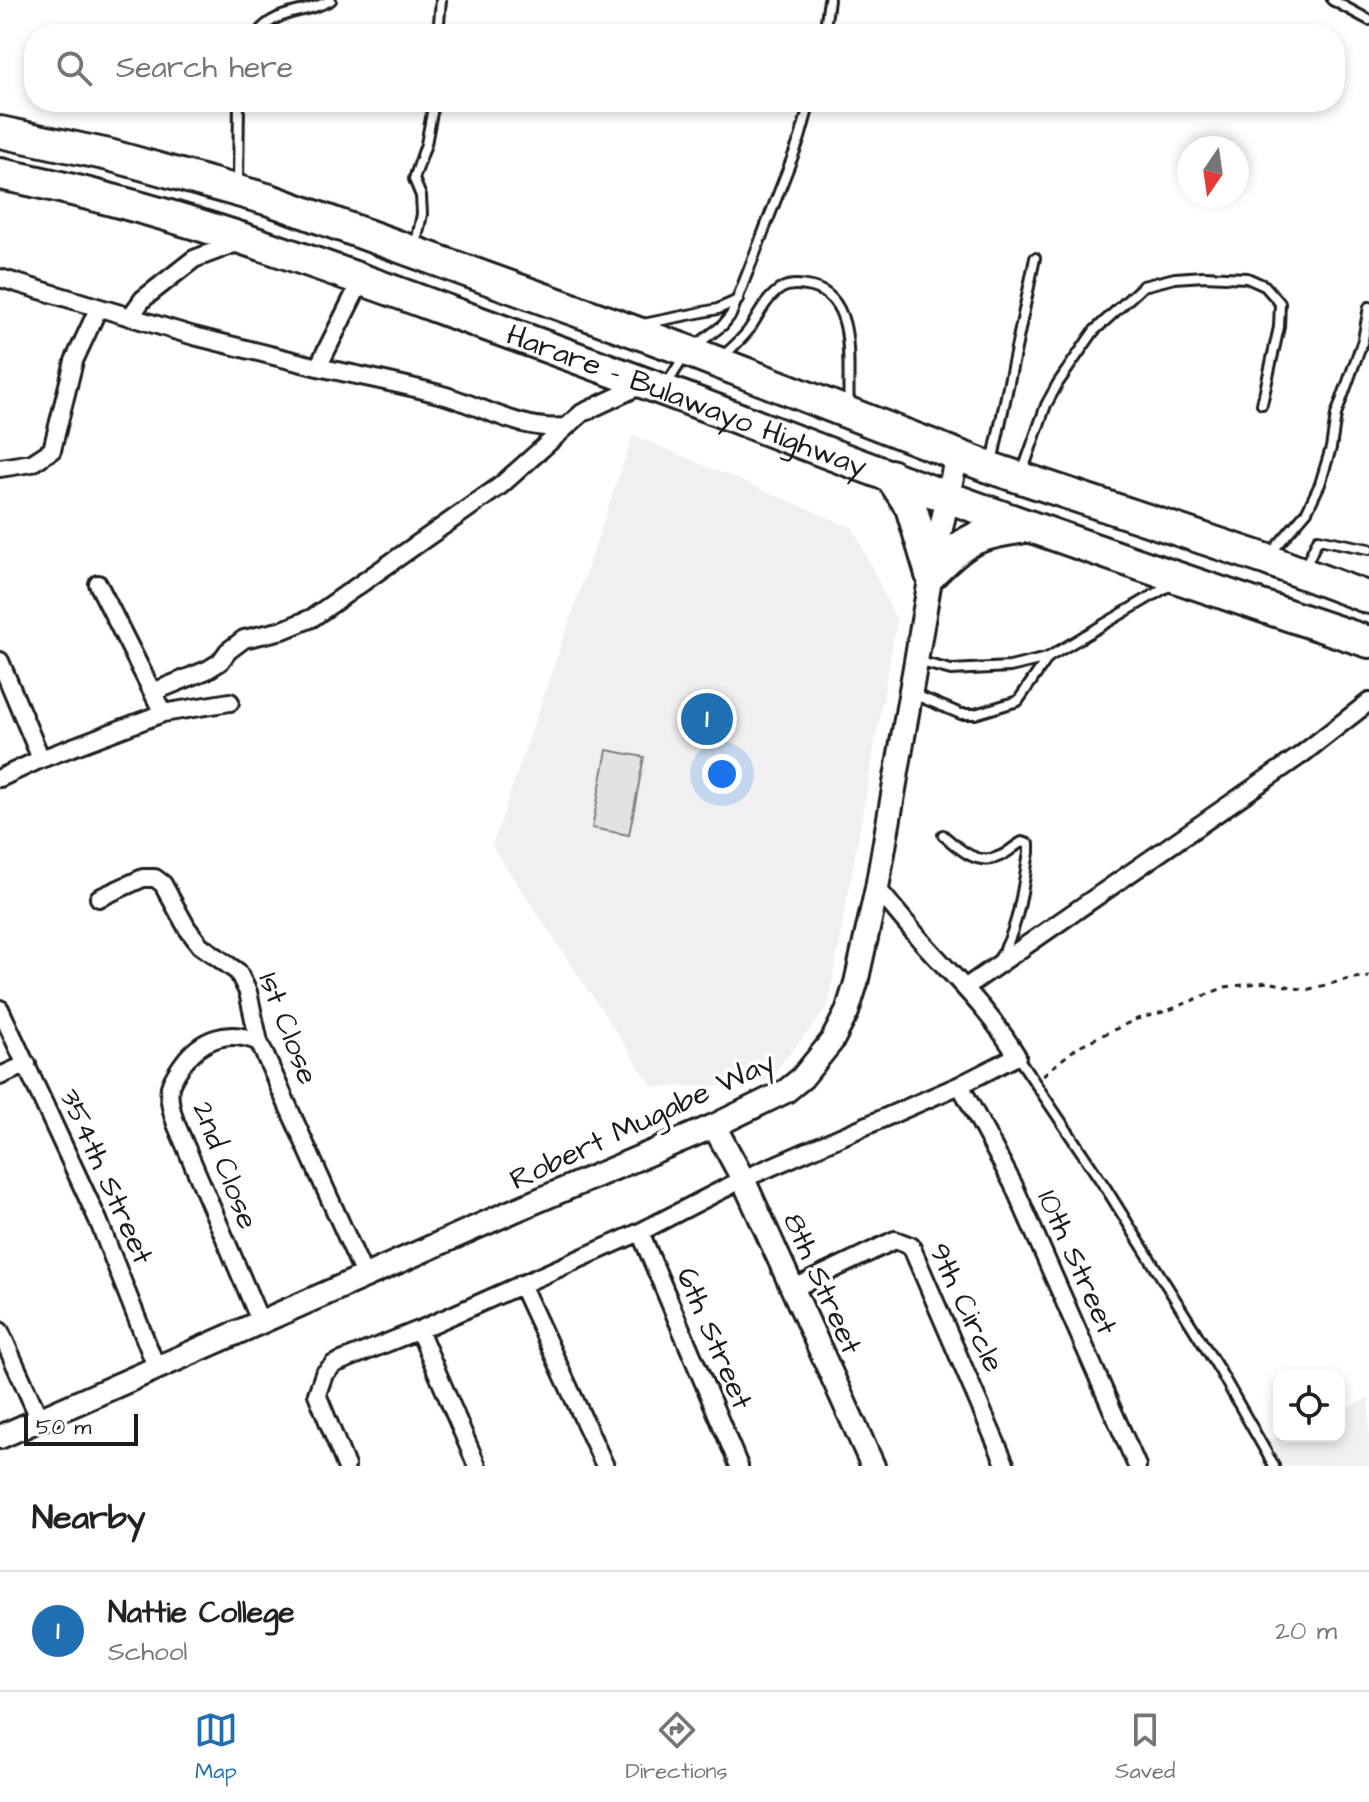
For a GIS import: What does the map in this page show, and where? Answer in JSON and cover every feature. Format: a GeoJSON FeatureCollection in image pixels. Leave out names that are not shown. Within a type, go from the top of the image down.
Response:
{"type":"FeatureCollection","features":[{"type":"Feature","properties":{"kind":"highway","name":"Harare - Bulawayo Highway"},"geometry":{"type":"LineString","coordinates":[[0,132],[109,155],[238,191],[701,357],[991,468],[1265,559],[1368,597]]}},
{"type":"Feature","properties":{"kind":"highway","name":"Harare - Bulawayo Highway"},"geometry":{"type":"LineString","coordinates":[[0,174],[146,208],[362,279],[947,497],[1179,580],[1369,642]]}},
{"type":"Feature","properties":{"kind":"highway"},"geometry":{"type":"LineString","coordinates":[[890,475],[911,507],[931,574],[969,540],[993,531],[1031,526]]}},
{"type":"Feature","properties":{"kind":"street"},"geometry":{"type":"LineString","coordinates":[[130,317],[143,299],[194,259],[246,240]]}},
{"type":"Feature","properties":{"kind":"street"},"geometry":{"type":"LineString","coordinates":[[0,278],[194,336],[318,367],[405,384],[485,408],[533,427],[565,427]]}},
{"type":"Feature","properties":{"kind":"street"},"geometry":{"type":"LineString","coordinates":[[318,367],[362,279]]}},
{"type":"Feature","properties":{"kind":"street"},"geometry":{"type":"LineString","coordinates":[[0,468],[32,463],[52,450],[74,361],[98,309]]}},
{"type":"Feature","properties":{"kind":"street"},"geometry":{"type":"LineString","coordinates":[[153,692],[207,670],[244,639],[283,630],[312,618],[500,486],[582,413],[656,386]]}},
{"type":"Feature","properties":{"kind":"street","name":"Robert Mugabe Way"},"geometry":{"type":"LineString","coordinates":[[0,1437],[714,1126],[786,1091],[802,1078],[832,1041],[847,1012],[856,983],[877,888],[931,574],[957,455]]}},
{"type":"Feature","properties":{"kind":"street"},"geometry":{"type":"LineString","coordinates":[[98,584],[163,713]]}},
{"type":"Feature","properties":{"kind":"street"},"geometry":{"type":"LineString","coordinates":[[0,661],[41,759]]}},
{"type":"Feature","properties":{"kind":"street"},"geometry":{"type":"LineString","coordinates":[[0,778],[41,759],[163,713],[230,702]]}},
{"type":"Feature","properties":{"kind":"street"},"geometry":{"type":"LineString","coordinates":[[966,987],[1301,755],[1369,702]]}},
{"type":"Feature","properties":{"kind":"street","name":"1st Close"},"geometry":{"type":"LineString","coordinates":[[99,898],[143,878],[155,878],[163,884],[200,945],[238,972],[245,983],[255,1015],[259,1042],[365,1277]]}},
{"type":"Feature","properties":{"kind":"street"},"geometry":{"type":"LineString","coordinates":[[346,1466],[317,1394],[324,1374],[334,1364],[419,1330],[640,1232],[743,1179],[960,1085],[1017,1056],[966,987],[925,945],[877,888]]}},
{"type":"Feature","properties":{"kind":"street","name":"354th Street"},"geometry":{"type":"LineString","coordinates":[[0,1009],[98,1220],[157,1369]]}},
{"type":"Feature","properties":{"kind":"street","name":"2nd Close"},"geometry":{"type":"LineString","coordinates":[[259,1042],[236,1035],[209,1040],[186,1060],[170,1087],[170,1098],[176,1124],[261,1323]]}},
{"type":"Feature","properties":{"kind":"street"},"geometry":{"type":"LineString","coordinates":[[0,1076],[27,1064]]}},
{"type":"Feature","properties":{"kind":"street","name":"10th Street"},"geometry":{"type":"LineString","coordinates":[[960,1085],[1013,1184],[1137,1466]]}},
{"type":"Feature","properties":{"kind":"street","name":"8th Street"},"geometry":{"type":"LineString","coordinates":[[714,1126],[743,1179],[873,1466]]}},
{"type":"Feature","properties":{"kind":"street","name":"6th Street"},"geometry":{"type":"LineString","coordinates":[[640,1232],[739,1466]]}},
{"type":"Feature","properties":{"kind":"street","name":"9th Circle"},"geometry":{"type":"LineString","coordinates":[[792,1289],[895,1240],[911,1246],[1006,1466]]}},
{"type":"Feature","properties":{"kind":"street"},"geometry":{"type":"LineString","coordinates":[[521,1284],[605,1466]]}},
{"type":"Feature","properties":{"kind":"street"},"geometry":{"type":"LineString","coordinates":[[419,1330],[477,1466]]}},
{"type":"Feature","properties":{"kind":"street"},"geometry":{"type":"LineString","coordinates":[[0,1331],[40,1420]]}},
{"type":"Feature","properties":{"kind":"lane"},"geometry":{"type":"LineString","coordinates":[[265,24],[284,14],[331,0]]}},
{"type":"Feature","properties":{"kind":"lane"},"geometry":{"type":"LineString","coordinates":[[439,24],[441,0]]}},
{"type":"Feature","properties":{"kind":"lane"},"geometry":{"type":"LineString","coordinates":[[825,24],[829,0]]}},
{"type":"Feature","properties":{"kind":"lane"},"geometry":{"type":"LineString","coordinates":[[1332,0],[1369,20]]}},
{"type":"Feature","properties":{"kind":"lane"},"geometry":{"type":"LineString","coordinates":[[238,191],[239,112]]}},
{"type":"Feature","properties":{"kind":"lane"},"geometry":{"type":"LineString","coordinates":[[415,252],[422,214],[421,196],[414,179],[432,112]]}},
{"type":"Feature","properties":{"kind":"lane"},"geometry":{"type":"LineString","coordinates":[[701,357],[739,299],[807,112]]}},
{"type":"Feature","properties":{"kind":"lane"},"geometry":{"type":"LineString","coordinates":[[991,468],[1035,258]]}},
{"type":"Feature","properties":{"kind":"lane"},"geometry":{"type":"LineString","coordinates":[[1021,478],[1046,405],[1058,383],[1094,331],[1143,286],[1175,278],[1204,276],[1247,278],[1265,286],[1280,303],[1279,327],[1262,404]]}},
{"type":"Feature","properties":{"kind":"lane"},"geometry":{"type":"LineString","coordinates":[[656,386],[746,333],[765,305],[783,288],[801,284],[821,289],[837,302],[845,322],[850,414]]}},
{"type":"Feature","properties":{"kind":"lane"},"geometry":{"type":"LineString","coordinates":[[622,328],[718,309],[739,299]]}},
{"type":"Feature","properties":{"kind":"lane"},"geometry":{"type":"LineString","coordinates":[[1265,559],[1307,511],[1320,484],[1331,448],[1339,402],[1363,340],[1369,307]]}},
{"type":"Feature","properties":{"kind":"lane"},"geometry":{"type":"LineString","coordinates":[[1302,573],[1318,539],[1369,549]]}},
{"type":"Feature","properties":{"kind":"lane"},"geometry":{"type":"LineString","coordinates":[[917,661],[951,670],[1020,666],[1047,658],[1179,580]]}},
{"type":"Feature","properties":{"kind":"lane"},"geometry":{"type":"LineString","coordinates":[[911,693],[961,714],[975,714],[1018,701],[1047,658]]}},
{"type":"Feature","properties":{"kind":"lane"},"geometry":{"type":"LineString","coordinates":[[943,835],[961,850],[983,859],[1000,856],[1022,842],[1029,844],[1015,926],[997,968]]}},
{"type":"Feature","properties":{"kind":"lane"},"geometry":{"type":"LineString","coordinates":[[1017,1056],[1124,1216],[1220,1371],[1274,1466]]}},
{"type":"Feature","properties":{"kind":"path"},"geometry":{"type":"LineString","coordinates":[[1032,1079],[1047,1074],[1079,1046],[1137,1019],[1167,1011],[1225,987],[1268,982],[1306,990],[1369,977]]}},
{"type":"Feature","properties":{"kind":"shaded area"},"geometry":{"type":"Polygon","coordinates":[[[633,435],[853,528],[897,621],[828,1007],[768,1080],[742,1086],[653,1087],[492,846],[633,435]]]}},
{"type":"Feature","properties":{"kind":"shaded area"},"geometry":{"type":"Polygon","coordinates":[[[607,750],[644,757],[629,835],[592,828],[607,750]]]}},
{"type":"Feature","properties":{"kind":"shaded area"},"geometry":{"type":"Polygon","coordinates":[[[1369,1398],[1369,1466],[1260,1466],[1269,1441],[1273,1439],[1273,1442],[1345,1442],[1345,1408],[1369,1398]]]}},
{"type":"Feature","properties":{"kind":"place","name":"Nattie College"},"geometry":{"type":"Point","coordinates":[707,719]}}]}
